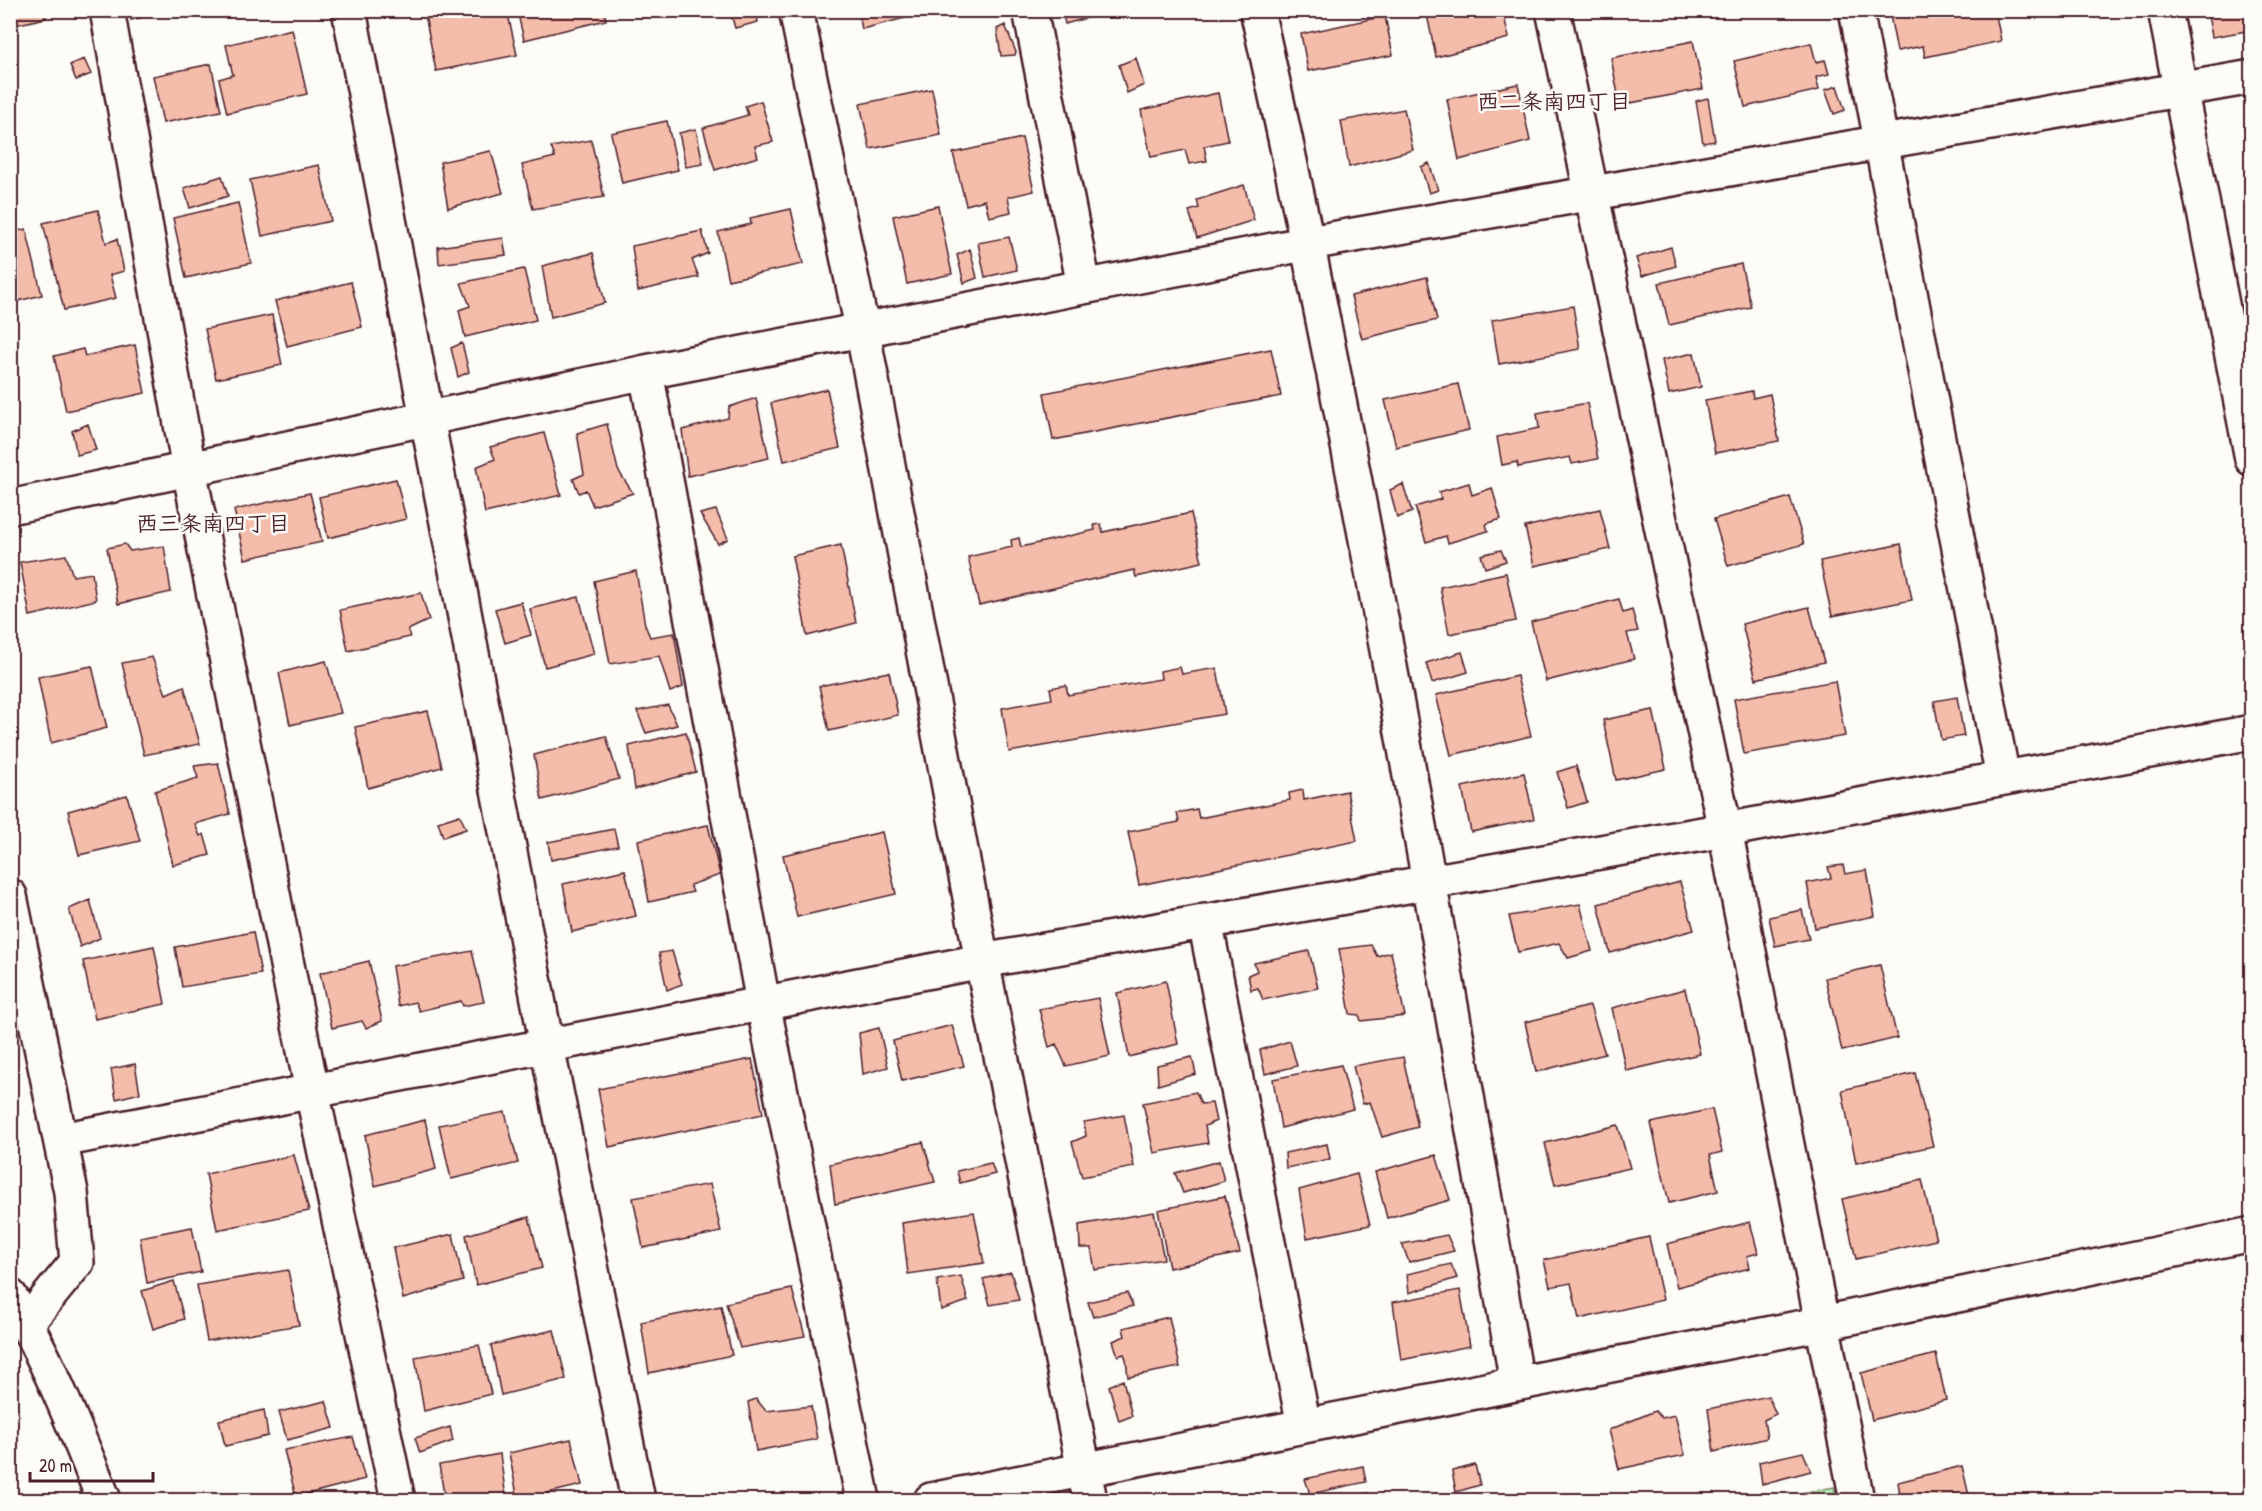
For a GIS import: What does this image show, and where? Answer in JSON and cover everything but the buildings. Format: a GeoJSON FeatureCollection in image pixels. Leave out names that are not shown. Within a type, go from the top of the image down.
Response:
{"type":"FeatureCollection","features":[{"type":"Feature","properties":{"kind":"street"},"geometry":{"type":"LineString","coordinates":[[107,10],[189,469],[312,1091],[398,1500]]}},
{"type":"Feature","properties":{"kind":"street"},"geometry":{"type":"LineString","coordinates":[[349,10],[547,1046],[638,1500]]}},
{"type":"Feature","properties":{"kind":"street"},"geometry":{"type":"LineString","coordinates":[[796,10],[862,328],[982,961],[1088,1486]]}},
{"type":"Feature","properties":{"kind":"street"},"geometry":{"type":"LineString","coordinates":[[1030,10],[1084,286]]}},
{"type":"Feature","properties":{"kind":"street"},"geometry":{"type":"LineString","coordinates":[[1257,10],[1309,243],[1430,881],[1517,1383]]}},
{"type":"Feature","properties":{"kind":"street"},"geometry":{"type":"LineString","coordinates":[[1553,10],[1725,830],[1857,1500]]}},
{"type":"Feature","properties":{"kind":"street"},"geometry":{"type":"LineString","coordinates":[[1856,10],[2003,778]]}},
{"type":"Feature","properties":{"kind":"street"},"geometry":{"type":"LineString","coordinates":[[2164,10],[2252,459]]}},
{"type":"Feature","properties":{"kind":"street"},"geometry":{"type":"LineString","coordinates":[[10,507],[427,417],[862,328],[1309,243],[2252,77]]}},
{"type":"Feature","properties":{"kind":"street"},"geometry":{"type":"LineString","coordinates":[[645,372],[763,1004],[863,1500]]}},
{"type":"Feature","properties":{"kind":"street"},"geometry":{"type":"LineString","coordinates":[[61,1140],[982,961],[1725,830],[2252,732]]}},
{"type":"Feature","properties":{"kind":"street"},"geometry":{"type":"LineString","coordinates":[[10,896],[71,1192],[77,1262],[19,1310],[72,1420],[104,1500]]}},
{"type":"Feature","properties":{"kind":"street"},"geometry":{"type":"LineString","coordinates":[[1205,921],[1304,1426]]}},
{"type":"Feature","properties":{"kind":"street"},"geometry":{"type":"LineString","coordinates":[[931,1500],[1088,1486],[1304,1426],[1823,1323],[2252,1234]]}},
{"type":"Feature","properties":{"kind":"green space"},"geometry":{"type":"Polygon","coordinates":[[[1834,1487],[1837,1500],[1761,1500],[1834,1487]]]}},
{"type":"Feature","properties":{"kind":"district","name":"西二条南四丁目"},"geometry":{"type":"Point","coordinates":[1554,101]}},
{"type":"Feature","properties":{"kind":"district","name":"西三条南四丁目"},"geometry":{"type":"Point","coordinates":[213,523]}}]}
